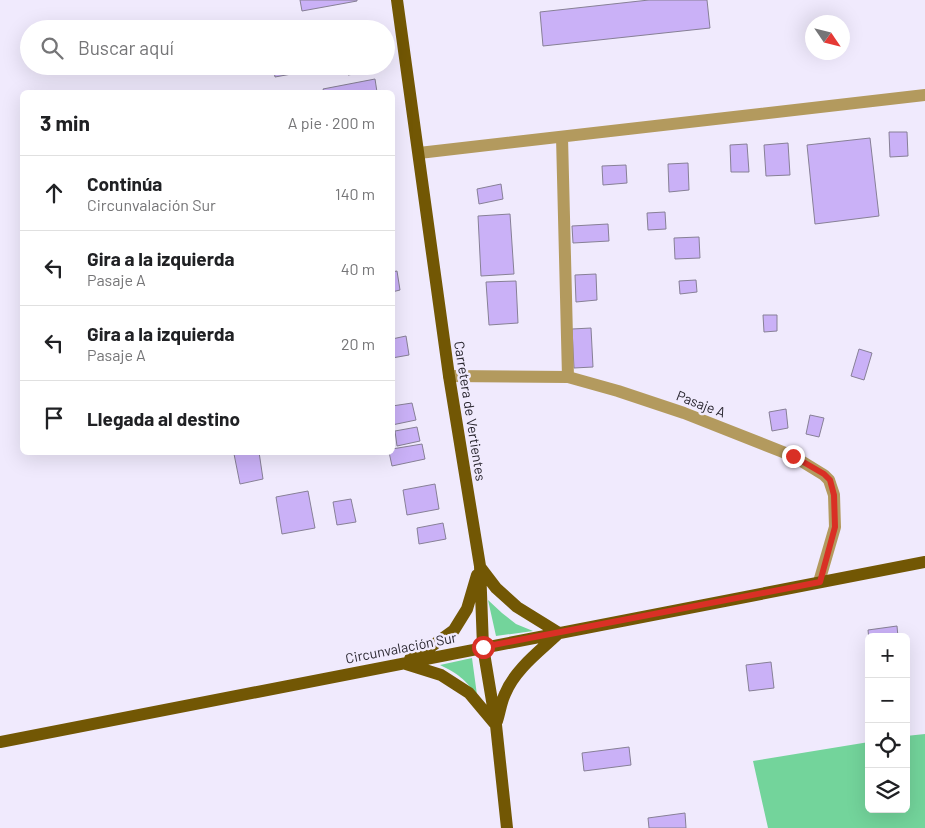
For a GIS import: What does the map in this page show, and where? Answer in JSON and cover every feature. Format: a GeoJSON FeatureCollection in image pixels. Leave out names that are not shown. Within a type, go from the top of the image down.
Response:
{"type":"FeatureCollection","features":[{"type":"Feature","properties":{"kind":"main road","name":"Carretera de Vertientes"},"geometry":{"type":"LineString","coordinates":[[397,0],[448,376],[480,566],[483,647],[496,725],[507,828]]}},
{"type":"Feature","properties":{"kind":"main road","name":"Circunvalación Sur"},"geometry":{"type":"LineString","coordinates":[[0,742],[925,562]]}},
{"type":"Feature","properties":{"kind":"main road"},"geometry":{"type":"LineString","coordinates":[[480,566],[496,588],[517,607],[560,633],[534,656],[513,679],[505,694],[496,725]]}},
{"type":"Feature","properties":{"kind":"main road"},"geometry":{"type":"LineString","coordinates":[[404,663],[454,630],[467,609],[480,566]]}},
{"type":"Feature","properties":{"kind":"main road"},"geometry":{"type":"LineString","coordinates":[[404,663],[441,675],[469,694],[496,725]]}},
{"type":"Feature","properties":{"kind":"street"},"geometry":{"type":"LineString","coordinates":[[419,153],[925,95]]}},
{"type":"Feature","properties":{"kind":"street"},"geometry":{"type":"LineString","coordinates":[[562,137],[568,377]]}},
{"type":"Feature","properties":{"kind":"street","name":"Pasaje A"},"geometry":{"type":"LineString","coordinates":[[448,376],[568,377],[684,413],[793,456],[824,474],[830,480],[834,495],[835,527],[820,582]]}},
{"type":"Feature","properties":{"kind":"green space"},"geometry":{"type":"Polygon","coordinates":[[[488,600],[516,624],[533,631],[496,636],[488,600]]]}},
{"type":"Feature","properties":{"kind":"green space"},"geometry":{"type":"Polygon","coordinates":[[[472,658],[477,695],[461,677],[440,665],[472,658]]]}},
{"type":"Feature","properties":{"kind":"green space"},"geometry":{"type":"Polygon","coordinates":[[[925,734],[925,828],[768,828],[753,761],[865,743],[865,813],[910,813],[910,736],[925,734]]]}},
{"type":"Feature","properties":{"kind":"building"},"geometry":{"type":"Polygon","coordinates":[[[300,0],[357,0],[357,1],[302,11],[300,0]]]}},
{"type":"Feature","properties":{"kind":"building"},"geometry":{"type":"Polygon","coordinates":[[[649,0],[707,0],[710,28],[543,46],[540,12],[649,0]]]}},
{"type":"Feature","properties":{"kind":"building"},"geometry":{"type":"Polygon","coordinates":[[[375,79],[377,90],[323,90],[375,79]]]}},
{"type":"Feature","properties":{"kind":"building"},"geometry":{"type":"Polygon","coordinates":[[[889,132],[907,132],[908,156],[890,157],[889,132]]]}},
{"type":"Feature","properties":{"kind":"building"},"geometry":{"type":"Polygon","coordinates":[[[870,138],[879,216],[815,224],[807,145],[870,138]]]}},
{"type":"Feature","properties":{"kind":"building"},"geometry":{"type":"Polygon","coordinates":[[[788,143],[790,175],[766,176],[764,145],[788,143]]]}},
{"type":"Feature","properties":{"kind":"building"},"geometry":{"type":"Polygon","coordinates":[[[747,144],[749,172],[731,172],[730,145],[747,144]]]}},
{"type":"Feature","properties":{"kind":"building"},"geometry":{"type":"Polygon","coordinates":[[[688,163],[689,190],[669,192],[668,164],[688,163]]]}},
{"type":"Feature","properties":{"kind":"building"},"geometry":{"type":"Polygon","coordinates":[[[626,165],[627,183],[603,185],[602,166],[626,165]]]}},
{"type":"Feature","properties":{"kind":"building"},"geometry":{"type":"Polygon","coordinates":[[[501,184],[503,199],[479,204],[477,189],[501,184]]]}},
{"type":"Feature","properties":{"kind":"building"},"geometry":{"type":"Polygon","coordinates":[[[665,212],[666,229],[648,230],[647,213],[665,212]]]}},
{"type":"Feature","properties":{"kind":"building"},"geometry":{"type":"Polygon","coordinates":[[[510,214],[514,274],[481,276],[478,216],[510,214]]]}},
{"type":"Feature","properties":{"kind":"building"},"geometry":{"type":"Polygon","coordinates":[[[608,224],[609,241],[573,243],[572,226],[608,224]]]}},
{"type":"Feature","properties":{"kind":"building"},"geometry":{"type":"Polygon","coordinates":[[[699,237],[700,258],[675,259],[674,238],[699,237]]]}},
{"type":"Feature","properties":{"kind":"building"},"geometry":{"type":"Polygon","coordinates":[[[395,271],[397,271],[400,290],[395,291],[395,271]]]}},
{"type":"Feature","properties":{"kind":"building"},"geometry":{"type":"Polygon","coordinates":[[[596,274],[597,300],[576,302],[575,275],[596,274]]]}},
{"type":"Feature","properties":{"kind":"building"},"geometry":{"type":"Polygon","coordinates":[[[696,280],[697,292],[680,294],[679,281],[696,280]]]}},
{"type":"Feature","properties":{"kind":"building"},"geometry":{"type":"Polygon","coordinates":[[[516,281],[518,323],[489,325],[486,282],[516,281]]]}},
{"type":"Feature","properties":{"kind":"building"},"geometry":{"type":"Polygon","coordinates":[[[763,315],[777,315],[777,331],[764,332],[763,315]]]}},
{"type":"Feature","properties":{"kind":"building"},"geometry":{"type":"Polygon","coordinates":[[[591,328],[593,367],[574,368],[572,329],[591,328]]]}},
{"type":"Feature","properties":{"kind":"building"},"geometry":{"type":"Polygon","coordinates":[[[406,336],[409,355],[395,357],[395,338],[406,336]]]}},
{"type":"Feature","properties":{"kind":"building"},"geometry":{"type":"Polygon","coordinates":[[[859,349],[872,353],[864,380],[851,376],[859,349]]]}},
{"type":"Feature","properties":{"kind":"building"},"geometry":{"type":"Polygon","coordinates":[[[412,403],[416,420],[395,424],[395,406],[412,403]]]}},
{"type":"Feature","properties":{"kind":"building"},"geometry":{"type":"Polygon","coordinates":[[[786,409],[788,428],[772,431],[769,412],[786,409]]]}},
{"type":"Feature","properties":{"kind":"building"},"geometry":{"type":"Polygon","coordinates":[[[810,415],[824,418],[819,437],[806,434],[810,415]]]}},
{"type":"Feature","properties":{"kind":"building"},"geometry":{"type":"Polygon","coordinates":[[[417,427],[420,441],[397,446],[395,431],[417,427]]]}},
{"type":"Feature","properties":{"kind":"building"},"geometry":{"type":"Polygon","coordinates":[[[422,444],[425,459],[392,466],[390,455],[395,455],[395,448],[422,444]]]}},
{"type":"Feature","properties":{"kind":"building"},"geometry":{"type":"Polygon","coordinates":[[[234,455],[259,455],[263,479],[240,484],[234,455]]]}},
{"type":"Feature","properties":{"kind":"building"},"geometry":{"type":"Polygon","coordinates":[[[435,484],[439,509],[407,515],[403,490],[435,484]]]}},
{"type":"Feature","properties":{"kind":"building"},"geometry":{"type":"Polygon","coordinates":[[[308,491],[315,528],[282,534],[276,497],[308,491]]]}},
{"type":"Feature","properties":{"kind":"building"},"geometry":{"type":"Polygon","coordinates":[[[351,499],[356,522],[337,525],[333,502],[351,499]]]}},
{"type":"Feature","properties":{"kind":"building"},"geometry":{"type":"Polygon","coordinates":[[[443,523],[446,539],[419,544],[417,528],[443,523]]]}},
{"type":"Feature","properties":{"kind":"building"},"geometry":{"type":"Polygon","coordinates":[[[897,626],[898,633],[868,633],[868,630],[897,626]]]}},
{"type":"Feature","properties":{"kind":"building"},"geometry":{"type":"Polygon","coordinates":[[[771,662],[774,688],[749,691],[746,665],[771,662]]]}},
{"type":"Feature","properties":{"kind":"building"},"geometry":{"type":"Polygon","coordinates":[[[629,747],[631,765],[584,771],[582,753],[629,747]]]}},
{"type":"Feature","properties":{"kind":"building"},"geometry":{"type":"Polygon","coordinates":[[[685,813],[686,828],[649,828],[648,818],[685,813]]]}},
{"type":"Feature","properties":{"kind":"route"},"geometry":{"type":"LineString","coordinates":[[483,647],[820,582],[835,527],[834,495],[830,480],[824,474],[793,456]]}}]}
